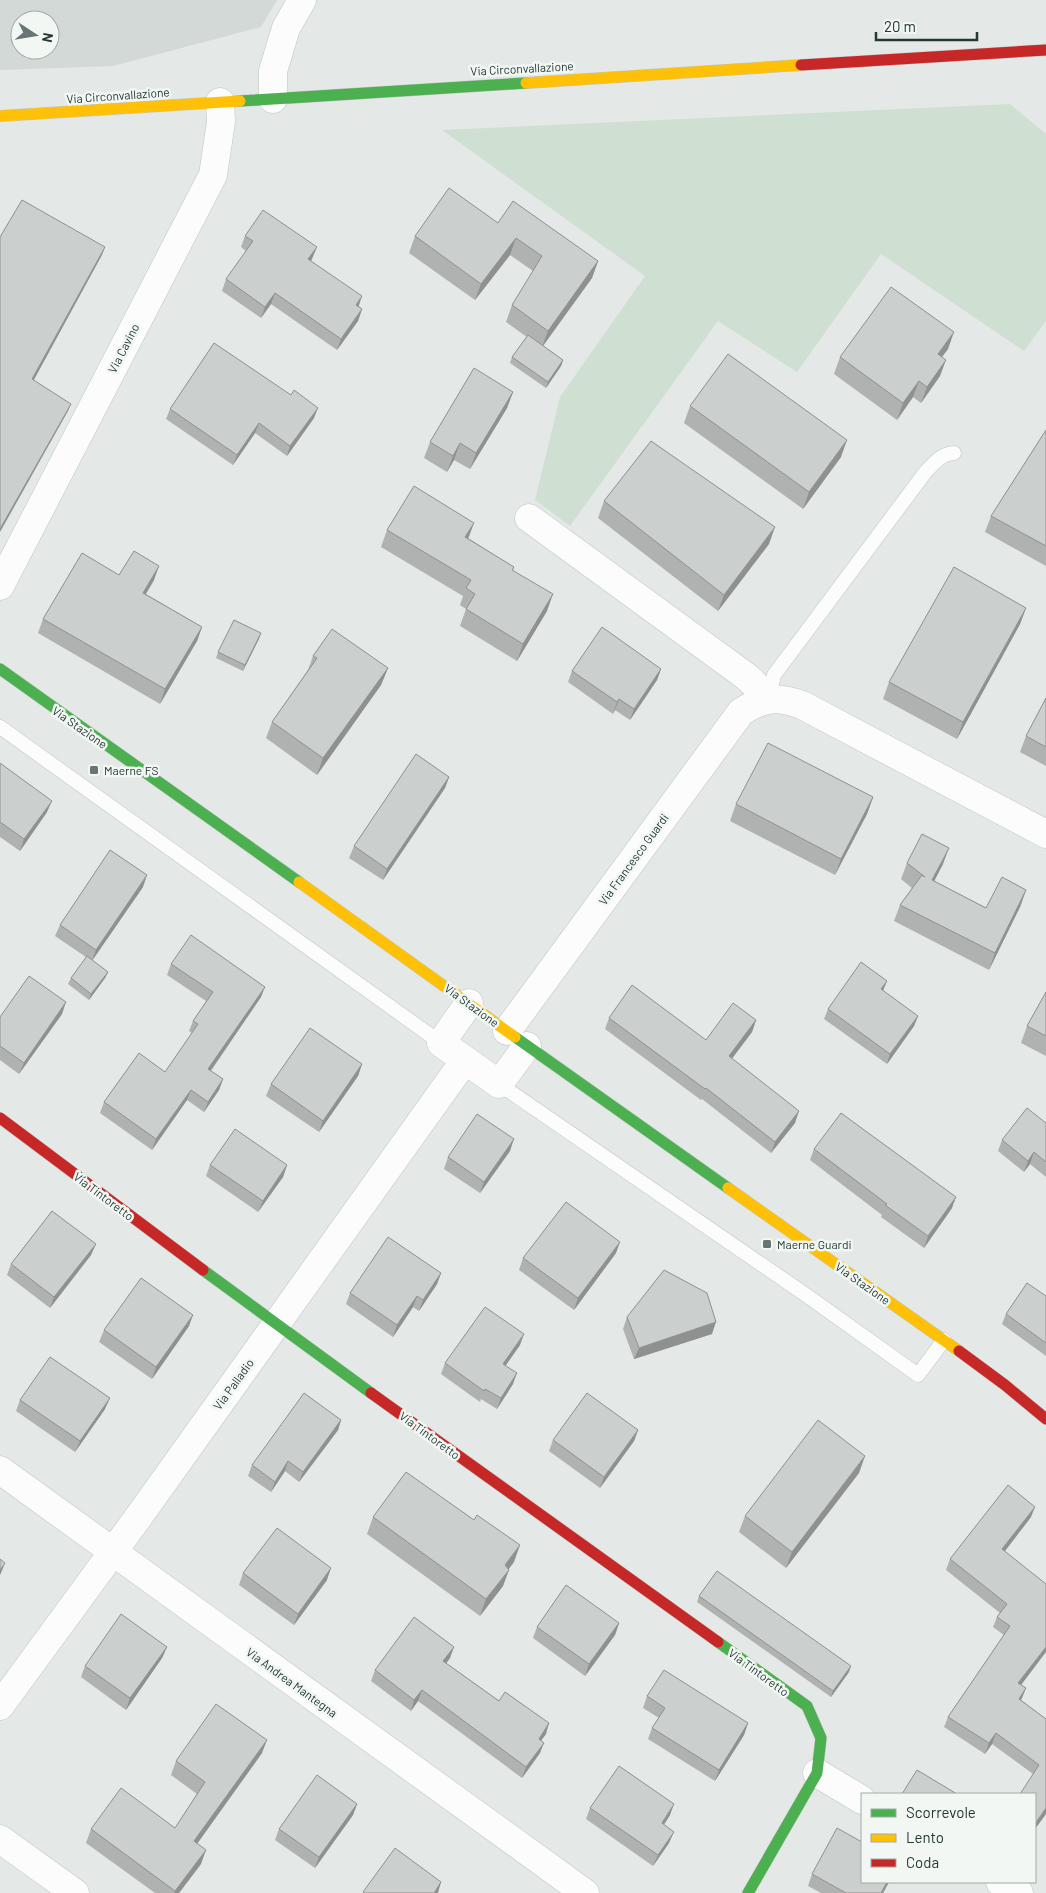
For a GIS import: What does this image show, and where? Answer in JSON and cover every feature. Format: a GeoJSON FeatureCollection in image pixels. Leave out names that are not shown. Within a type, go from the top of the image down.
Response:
{"type":"FeatureCollection","features":[{"type":"Feature","properties":{"kind":"street"},"geometry":{"type":"LineString","coordinates":[[273,99],[273,72],[286,28],[302,0]]}},
{"type":"Feature","properties":{"kind":"street","name":"Via Circonvallazione"},"geometry":{"type":"LineString","coordinates":[[0,116],[371,91],[1046,50]]}},
{"type":"Feature","properties":{"kind":"street","name":"Via Cavino"},"geometry":{"type":"LineString","coordinates":[[0,586],[213,175],[221,122],[220,102]]}},
{"type":"Feature","properties":{"kind":"street"},"geometry":{"type":"LineString","coordinates":[[529,518],[747,677],[768,698],[789,700],[815,711],[1046,834]]}},
{"type":"Feature","properties":{"kind":"street","name":"Via Stazione"},"geometry":{"type":"LineString","coordinates":[[2,674],[944,1340],[1046,1419]]}},
{"type":"Feature","properties":{"kind":"street","name":"Via Francesco Guardi"},"geometry":{"type":"LineString","coordinates":[[499,1084],[517,1038],[742,712],[755,703],[768,698]]}},
{"type":"Feature","properties":{"kind":"street"},"geometry":{"type":"LineString","coordinates":[[469,1003],[441,1044],[499,1084]]}},
{"type":"Feature","properties":{"kind":"street","name":"Via Palladio"},"geometry":{"type":"LineString","coordinates":[[0,1706],[112,1553],[465,1060]]}},
{"type":"Feature","properties":{"kind":"street","name":"Via Tintoretto"},"geometry":{"type":"LineString","coordinates":[[0,1118],[276,1324],[807,1706],[821,1738],[817,1773],[748,1893]]}},
{"type":"Feature","properties":{"kind":"street","name":"Via Andrea Mantegna"},"geometry":{"type":"LineString","coordinates":[[0,1470],[112,1553],[585,1893]]}},
{"type":"Feature","properties":{"kind":"street"},"geometry":{"type":"LineString","coordinates":[[817,1773],[861,1799]]}},
{"type":"Feature","properties":{"kind":"street"},"geometry":{"type":"LineString","coordinates":[[0,1839],[75,1893]]}},
{"type":"Feature","properties":{"kind":"street"},"geometry":{"type":"LineString","coordinates":[[1002,1883],[1019,1893]]}},
{"type":"Feature","properties":{"kind":"lane"},"geometry":{"type":"LineString","coordinates":[[768,698],[774,675],[918,482],[939,458],[948,453],[954,453]]}},
{"type":"Feature","properties":{"kind":"lane"},"geometry":{"type":"LineString","coordinates":[[0,727],[441,1044]]}},
{"type":"Feature","properties":{"kind":"lane"},"geometry":{"type":"LineString","coordinates":[[499,1084],[806,1295],[918,1376],[944,1340]]}},
{"type":"Feature","properties":{"kind":"shaded area"},"geometry":{"type":"Polygon","coordinates":[[[0,0],[277,0],[261,27],[113,66],[0,70],[0,0]]]}},
{"type":"Feature","properties":{"kind":"green space"},"geometry":{"type":"Polygon","coordinates":[[[1010,104],[1046,134],[1046,321],[1024,351],[881,254],[797,372],[718,321],[570,526],[535,500],[560,397],[645,276],[442,130],[1010,104]]]}},
{"type":"Feature","properties":{"kind":"building"},"geometry":{"type":"Polygon","coordinates":[[[449,188],[498,223],[513,201],[598,261],[548,331],[512,305],[542,256],[516,238],[481,284],[415,236],[449,188]]]}},
{"type":"Feature","properties":{"kind":"building"},"geometry":{"type":"Polygon","coordinates":[[[22,200],[105,247],[32,379],[71,404],[0,529],[0,237],[22,200]]]}},
{"type":"Feature","properties":{"kind":"building"},"geometry":{"type":"Polygon","coordinates":[[[263,210],[317,247],[308,259],[362,296],[356,305],[362,309],[341,339],[275,293],[265,307],[226,279],[253,241],[245,236],[263,210]]]}},
{"type":"Feature","properties":{"kind":"building"},"geometry":{"type":"Polygon","coordinates":[[[891,287],[954,332],[938,354],[946,360],[927,387],[919,381],[903,403],[840,357],[891,287]]]}},
{"type":"Feature","properties":{"kind":"building"},"geometry":{"type":"Polygon","coordinates":[[[528,335],[563,360],[548,382],[512,357],[528,335]]]}},
{"type":"Feature","properties":{"kind":"building"},"geometry":{"type":"Polygon","coordinates":[[[214,343],[291,395],[294,390],[318,408],[290,446],[259,423],[237,455],[170,409],[214,343]]]}},
{"type":"Feature","properties":{"kind":"building"},"geometry":{"type":"Polygon","coordinates":[[[728,354],[847,440],[809,492],[690,406],[728,354]]]}},
{"type":"Feature","properties":{"kind":"building"},"geometry":{"type":"Polygon","coordinates":[[[474,368],[513,392],[476,453],[460,443],[453,456],[430,442],[474,368]]]}},
{"type":"Feature","properties":{"kind":"building"},"geometry":{"type":"Polygon","coordinates":[[[1046,430],[1046,546],[991,516],[1046,430]]]}},
{"type":"Feature","properties":{"kind":"building"},"geometry":{"type":"Polygon","coordinates":[[[651,441],[775,527],[724,595],[604,501],[651,441]]]}},
{"type":"Feature","properties":{"kind":"building"},"geometry":{"type":"Polygon","coordinates":[[[414,486],[474,523],[465,537],[514,567],[512,570],[553,594],[523,644],[466,609],[475,594],[466,588],[471,580],[387,530],[414,486]]]}},
{"type":"Feature","properties":{"kind":"building"},"geometry":{"type":"Polygon","coordinates":[[[134,551],[159,566],[143,593],[202,627],[165,689],[43,619],[82,553],[119,575],[134,551]]]}},
{"type":"Feature","properties":{"kind":"building"},"geometry":{"type":"Polygon","coordinates":[[[954,567],[1026,608],[963,722],[889,682],[954,567]]]}},
{"type":"Feature","properties":{"kind":"building"},"geometry":{"type":"Polygon","coordinates":[[[234,620],[261,633],[245,665],[218,652],[234,620]]]}},
{"type":"Feature","properties":{"kind":"building"},"geometry":{"type":"Polygon","coordinates":[[[602,627],[661,669],[634,709],[619,699],[617,702],[572,671],[602,627]]]}},
{"type":"Feature","properties":{"kind":"building"},"geometry":{"type":"Polygon","coordinates":[[[332,629],[388,668],[323,758],[272,722],[317,658],[313,656],[332,629]]]}},
{"type":"Feature","properties":{"kind":"building"},"geometry":{"type":"Polygon","coordinates":[[[1046,698],[1046,747],[1026,736],[1046,698]]]}},
{"type":"Feature","properties":{"kind":"building"},"geometry":{"type":"Polygon","coordinates":[[[768,743],[873,797],[841,859],[736,804],[768,743]]]}},
{"type":"Feature","properties":{"kind":"building"},"geometry":{"type":"Polygon","coordinates":[[[416,754],[449,777],[387,869],[354,846],[416,754]]]}},
{"type":"Feature","properties":{"kind":"building"},"geometry":{"type":"Polygon","coordinates":[[[0,763],[52,801],[24,839],[0,822],[0,763]]]}},
{"type":"Feature","properties":{"kind":"building"},"geometry":{"type":"Polygon","coordinates":[[[922,834],[949,848],[932,880],[986,908],[1002,877],[1026,890],[995,953],[900,905],[922,875],[925,877],[907,863],[922,834]]]}},
{"type":"Feature","properties":{"kind":"building"},"geometry":{"type":"Polygon","coordinates":[[[110,850],[147,875],[96,950],[60,925],[110,850]]]}},
{"type":"Feature","properties":{"kind":"building"},"geometry":{"type":"Polygon","coordinates":[[[191,935],[265,987],[208,1069],[223,1079],[208,1102],[191,1090],[156,1139],[104,1102],[139,1053],[165,1072],[198,1024],[193,1021],[213,992],[171,964],[191,935]]]}},
{"type":"Feature","properties":{"kind":"building"},"geometry":{"type":"Polygon","coordinates":[[[87,956],[108,972],[91,994],[71,978],[87,956]]]}},
{"type":"Feature","properties":{"kind":"building"},"geometry":{"type":"Polygon","coordinates":[[[861,962],[887,981],[881,989],[918,1016],[890,1054],[828,1009],[861,962]]]}},
{"type":"Feature","properties":{"kind":"building"},"geometry":{"type":"Polygon","coordinates":[[[29,976],[66,1002],[24,1063],[0,1046],[0,1017],[29,976]]]}},
{"type":"Feature","properties":{"kind":"building"},"geometry":{"type":"Polygon","coordinates":[[[632,985],[706,1040],[733,1003],[756,1020],[729,1056],[799,1111],[775,1142],[706,1088],[609,1018],[632,985]]]}},
{"type":"Feature","properties":{"kind":"building"},"geometry":{"type":"Polygon","coordinates":[[[1046,992],[1046,1036],[1027,1026],[1046,992]]]}},
{"type":"Feature","properties":{"kind":"building"},"geometry":{"type":"Polygon","coordinates":[[[310,1028],[362,1064],[323,1121],[271,1084],[310,1028]]]}},
{"type":"Feature","properties":{"kind":"building"},"geometry":{"type":"Polygon","coordinates":[[[1027,1108],[1046,1123],[1046,1162],[1034,1152],[1028,1161],[1002,1140],[1027,1108]]]}},
{"type":"Feature","properties":{"kind":"building"},"geometry":{"type":"Polygon","coordinates":[[[841,1113],[956,1197],[928,1236],[814,1149],[841,1113]]]}},
{"type":"Feature","properties":{"kind":"building"},"geometry":{"type":"Polygon","coordinates":[[[477,1114],[514,1139],[484,1182],[448,1157],[477,1114]]]}},
{"type":"Feature","properties":{"kind":"building"},"geometry":{"type":"Polygon","coordinates":[[[235,1129],[287,1165],[263,1201],[210,1165],[235,1129]]]}},
{"type":"Feature","properties":{"kind":"building"},"geometry":{"type":"Polygon","coordinates":[[[566,1202],[620,1242],[578,1298],[523,1258],[566,1202]]]}},
{"type":"Feature","properties":{"kind":"building"},"geometry":{"type":"Polygon","coordinates":[[[52,1211],[96,1244],[54,1297],[11,1264],[52,1211]]]}},
{"type":"Feature","properties":{"kind":"building"},"geometry":{"type":"Polygon","coordinates":[[[388,1237],[441,1273],[423,1300],[417,1296],[397,1325],[350,1293],[388,1237]]]}},
{"type":"Feature","properties":{"kind":"building"},"geometry":{"type":"Polygon","coordinates":[[[664,1270],[707,1293],[716,1322],[639,1348],[627,1317],[664,1270]]]}},
{"type":"Feature","properties":{"kind":"building"},"geometry":{"type":"Polygon","coordinates":[[[141,1278],[193,1315],[156,1367],[104,1330],[141,1278]]]}},
{"type":"Feature","properties":{"kind":"building"},"geometry":{"type":"Polygon","coordinates":[[[1027,1283],[1046,1296],[1046,1343],[1006,1314],[1027,1283]]]}},
{"type":"Feature","properties":{"kind":"building"},"geometry":{"type":"Polygon","coordinates":[[[485,1307],[524,1334],[503,1364],[517,1373],[501,1398],[485,1389],[484,1391],[445,1363],[485,1307]]]}},
{"type":"Feature","properties":{"kind":"building"},"geometry":{"type":"Polygon","coordinates":[[[50,1357],[110,1398],[80,1441],[20,1400],[50,1357]]]}},
{"type":"Feature","properties":{"kind":"building"},"geometry":{"type":"Polygon","coordinates":[[[304,1393],[341,1420],[303,1472],[288,1461],[275,1482],[252,1465],[304,1393]]]}},
{"type":"Feature","properties":{"kind":"building"},"geometry":{"type":"Polygon","coordinates":[[[587,1393],[638,1430],[604,1477],[553,1440],[587,1393]]]}},
{"type":"Feature","properties":{"kind":"building"},"geometry":{"type":"Polygon","coordinates":[[[818,1420],[865,1456],[792,1552],[745,1516],[818,1420]]]}},
{"type":"Feature","properties":{"kind":"building"},"geometry":{"type":"Polygon","coordinates":[[[406,1472],[474,1520],[477,1515],[520,1545],[505,1565],[509,1570],[486,1599],[373,1517],[406,1472]]]}},
{"type":"Feature","properties":{"kind":"building"},"geometry":{"type":"Polygon","coordinates":[[[1008,1485],[1035,1507],[1002,1549],[1046,1584],[1046,1647],[1018,1683],[1026,1688],[1019,1699],[1046,1719],[1046,1808],[1036,1823],[1036,1793],[1021,1793],[1039,1765],[996,1733],[989,1743],[948,1717],[1010,1626],[997,1617],[1007,1604],[950,1559],[1008,1485]]]}},
{"type":"Feature","properties":{"kind":"building"},"geometry":{"type":"Polygon","coordinates":[[[277,1528],[331,1568],[298,1614],[243,1573],[277,1528]]]}},
{"type":"Feature","properties":{"kind":"building"},"geometry":{"type":"Polygon","coordinates":[[[0,1559],[5,1563],[0,1570],[0,1559]]]}},
{"type":"Feature","properties":{"kind":"building"},"geometry":{"type":"Polygon","coordinates":[[[717,1571],[851,1666],[833,1691],[699,1596],[717,1571]]]}},
{"type":"Feature","properties":{"kind":"building"},"geometry":{"type":"Polygon","coordinates":[[[566,1585],[619,1623],[589,1664],[537,1627],[566,1585]]]}},
{"type":"Feature","properties":{"kind":"building"},"geometry":{"type":"Polygon","coordinates":[[[121,1614],[167,1647],[130,1698],[85,1666],[121,1614]]]}},
{"type":"Feature","properties":{"kind":"building"},"geometry":{"type":"Polygon","coordinates":[[[414,1617],[454,1647],[443,1661],[499,1701],[505,1692],[549,1723],[539,1739],[544,1743],[526,1767],[422,1690],[414,1700],[375,1670],[414,1617]]]}},
{"type":"Feature","properties":{"kind":"building"},"geometry":{"type":"Polygon","coordinates":[[[664,1670],[748,1723],[719,1770],[652,1728],[665,1708],[647,1696],[664,1670]]]}},
{"type":"Feature","properties":{"kind":"building"},"geometry":{"type":"Polygon","coordinates":[[[216,1704],[267,1740],[194,1841],[206,1850],[175,1891],[91,1829],[121,1788],[175,1828],[205,1782],[176,1761],[216,1704]]]}},
{"type":"Feature","properties":{"kind":"building"},"geometry":{"type":"Polygon","coordinates":[[[619,1766],[674,1804],[662,1823],[674,1832],[658,1855],[590,1808],[619,1766]]]}},
{"type":"Feature","properties":{"kind":"building"},"geometry":{"type":"Polygon","coordinates":[[[917,1770],[955,1793],[903,1793],[917,1770]]]}},
{"type":"Feature","properties":{"kind":"building"},"geometry":{"type":"Polygon","coordinates":[[[317,1775],[357,1804],[319,1857],[279,1829],[317,1775]]]}},
{"type":"Feature","properties":{"kind":"building"},"geometry":{"type":"Polygon","coordinates":[[[837,1828],[861,1841],[861,1883],[886,1883],[881,1893],[846,1893],[812,1874],[837,1828]]]}},
{"type":"Feature","properties":{"kind":"building"},"geometry":{"type":"Polygon","coordinates":[[[395,1848],[441,1882],[434,1893],[363,1892],[395,1848]]]}},
{"type":"Feature","properties":{"kind":"traffic: fast"},"geometry":{"type":"LineString","coordinates":[[240,101],[526,83]]}},
{"type":"Feature","properties":{"kind":"traffic: fast"},"geometry":{"type":"LineString","coordinates":[[0,669],[299,882]]}},
{"type":"Feature","properties":{"kind":"traffic: fast"},"geometry":{"type":"LineString","coordinates":[[515,1037],[728,1188]]}},
{"type":"Feature","properties":{"kind":"traffic: fast"},"geometry":{"type":"LineString","coordinates":[[203,1270],[371,1393]]}},
{"type":"Feature","properties":{"kind":"traffic: fast"},"geometry":{"type":"LineString","coordinates":[[718,1642],[807,1706],[821,1738],[817,1773],[748,1893]]}},
{"type":"Feature","properties":{"kind":"traffic: slow"},"geometry":{"type":"LineString","coordinates":[[526,83],[801,65]]}},
{"type":"Feature","properties":{"kind":"traffic: slow"},"geometry":{"type":"LineString","coordinates":[[0,116],[240,101]]}},
{"type":"Feature","properties":{"kind":"traffic: slow"},"geometry":{"type":"LineString","coordinates":[[299,882],[515,1037]]}},
{"type":"Feature","properties":{"kind":"traffic: slow"},"geometry":{"type":"LineString","coordinates":[[728,1188],[959,1351]]}},
{"type":"Feature","properties":{"kind":"traffic: jam"},"geometry":{"type":"LineString","coordinates":[[801,65],[1046,50]]}},
{"type":"Feature","properties":{"kind":"traffic: jam"},"geometry":{"type":"LineString","coordinates":[[0,1118],[203,1270]]}},
{"type":"Feature","properties":{"kind":"traffic: jam"},"geometry":{"type":"LineString","coordinates":[[959,1351],[1005,1385],[1046,1419]]}},
{"type":"Feature","properties":{"kind":"traffic: jam"},"geometry":{"type":"LineString","coordinates":[[371,1393],[718,1642]]}},
{"type":"Feature","properties":{"kind":"place","name":"Maerne FS"},"geometry":{"type":"Point","coordinates":[94,770]}},
{"type":"Feature","properties":{"kind":"place","name":"Maerne Guardi"},"geometry":{"type":"Point","coordinates":[767,1244]}}]}
